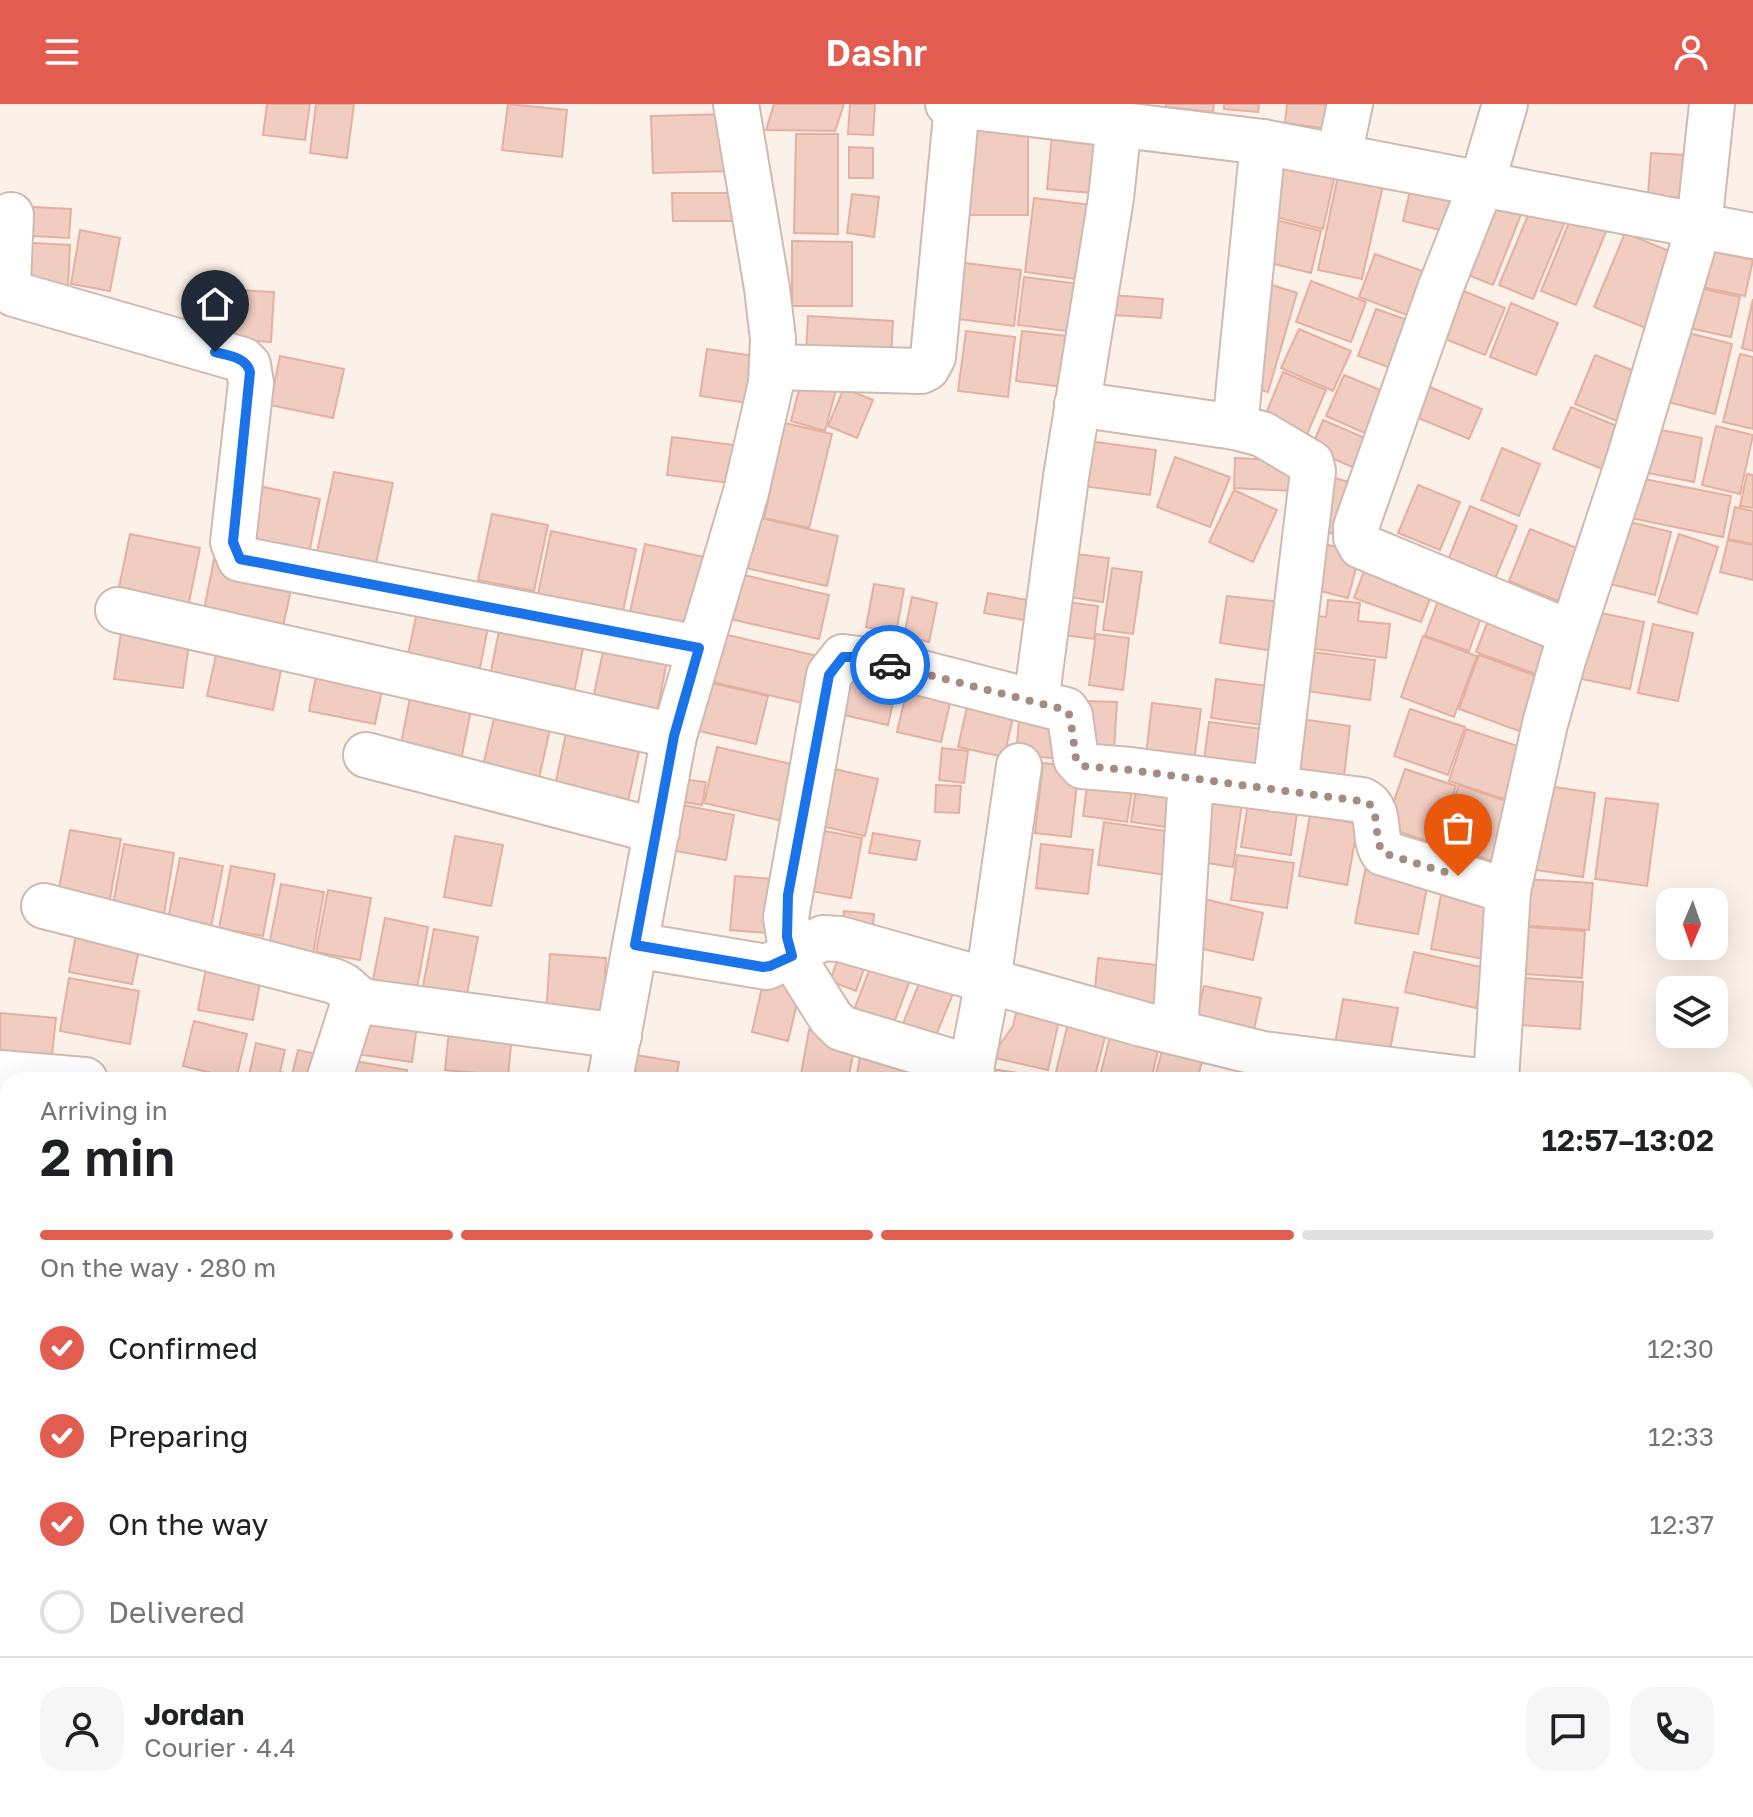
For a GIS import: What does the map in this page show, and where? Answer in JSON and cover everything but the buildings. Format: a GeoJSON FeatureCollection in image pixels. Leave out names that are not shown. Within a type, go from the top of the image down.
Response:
{"type":"FeatureCollection","features":[{"type":"Feature","properties":{"kind":"street"},"geometry":{"type":"LineString","coordinates":[[612,1072],[674,736],[746,492],[773,367],[767,288],[736,104]]}},
{"type":"Feature","properties":{"kind":"street"},"geometry":{"type":"LineString","coordinates":[[948,104],[1119,123],[1213,120],[1263,142],[1753,236]]}},
{"type":"Feature","properties":{"kind":"street"},"geometry":{"type":"LineString","coordinates":[[1339,155],[1350,104]]}},
{"type":"Feature","properties":{"kind":"street"},"geometry":{"type":"LineString","coordinates":[[1505,104],[1482,183],[1440,289],[1356,527],[1356,537],[1361,546],[1571,633]]}},
{"type":"Feature","properties":{"kind":"street"},"geometry":{"type":"LineString","coordinates":[[1497,1072],[1508,891],[1545,724],[1699,226],[1712,104]]}},
{"type":"Feature","properties":{"kind":"street"},"geometry":{"type":"LineString","coordinates":[[773,367],[921,371],[927,368],[933,357],[957,105]]}},
{"type":"Feature","properties":{"kind":"street"},"geometry":{"type":"LineString","coordinates":[[1036,702],[1077,404],[1111,198],[1119,123]]}},
{"type":"Feature","properties":{"kind":"street"},"geometry":{"type":"LineString","coordinates":[[1235,427],[1263,142]]}},
{"type":"Feature","properties":{"kind":"street"},"geometry":{"type":"LineString","coordinates":[[11,215],[4,257],[10,289],[21,297],[243,360],[248,365],[251,383],[233,542],[240,559],[699,648]]}},
{"type":"Feature","properties":{"kind":"street"},"geometry":{"type":"LineString","coordinates":[[1077,404],[1235,427],[1262,434],[1309,461],[1312,466],[1275,789]]}},
{"type":"Feature","properties":{"kind":"street"},"geometry":{"type":"LineString","coordinates":[[118,610],[674,736]]}},
{"type":"Feature","properties":{"kind":"street"},"geometry":{"type":"LineString","coordinates":[[966,1072],[841,1028],[831,1018],[792,956],[787,937],[788,895],[829,675],[843,657],[1036,702],[1069,713],[1079,765],[1368,802],[1375,812],[1378,843],[1383,853],[1508,891]]}},
{"type":"Feature","properties":{"kind":"street"},"geometry":{"type":"LineString","coordinates":[[366,755],[657,831]]}},
{"type":"Feature","properties":{"kind":"street"},"geometry":{"type":"LineString","coordinates":[[972,1072],[1019,766]]}},
{"type":"Feature","properties":{"kind":"street"},"geometry":{"type":"LineString","coordinates":[[1175,1032],[1191,778]]}},
{"type":"Feature","properties":{"kind":"street"},"geometry":{"type":"LineString","coordinates":[[44,906],[334,981],[361,1001],[619,1036]]}},
{"type":"Feature","properties":{"kind":"street"},"geometry":{"type":"LineString","coordinates":[[635,945],[763,967],[792,956],[823,938],[840,939],[1263,1054],[1408,1072]]}},
{"type":"Feature","properties":{"kind":"street"},"geometry":{"type":"LineString","coordinates":[[332,1072],[352,1008],[361,1001]]}},
{"type":"Feature","properties":{"kind":"way so far"},"geometry":{"type":"LineString","coordinates":[[890,665],[1066,710],[1070,716],[1076,759],[1082,766],[1368,802],[1375,812],[1378,843],[1383,853],[1458,876]]}},
{"type":"Feature","properties":{"kind":"route"},"geometry":{"type":"LineString","coordinates":[[215,352],[243,360],[250,372],[233,542],[240,559],[699,648],[674,736],[635,945],[763,967],[792,956],[787,937],[788,895],[829,675],[843,657],[890,665]]}}]}
